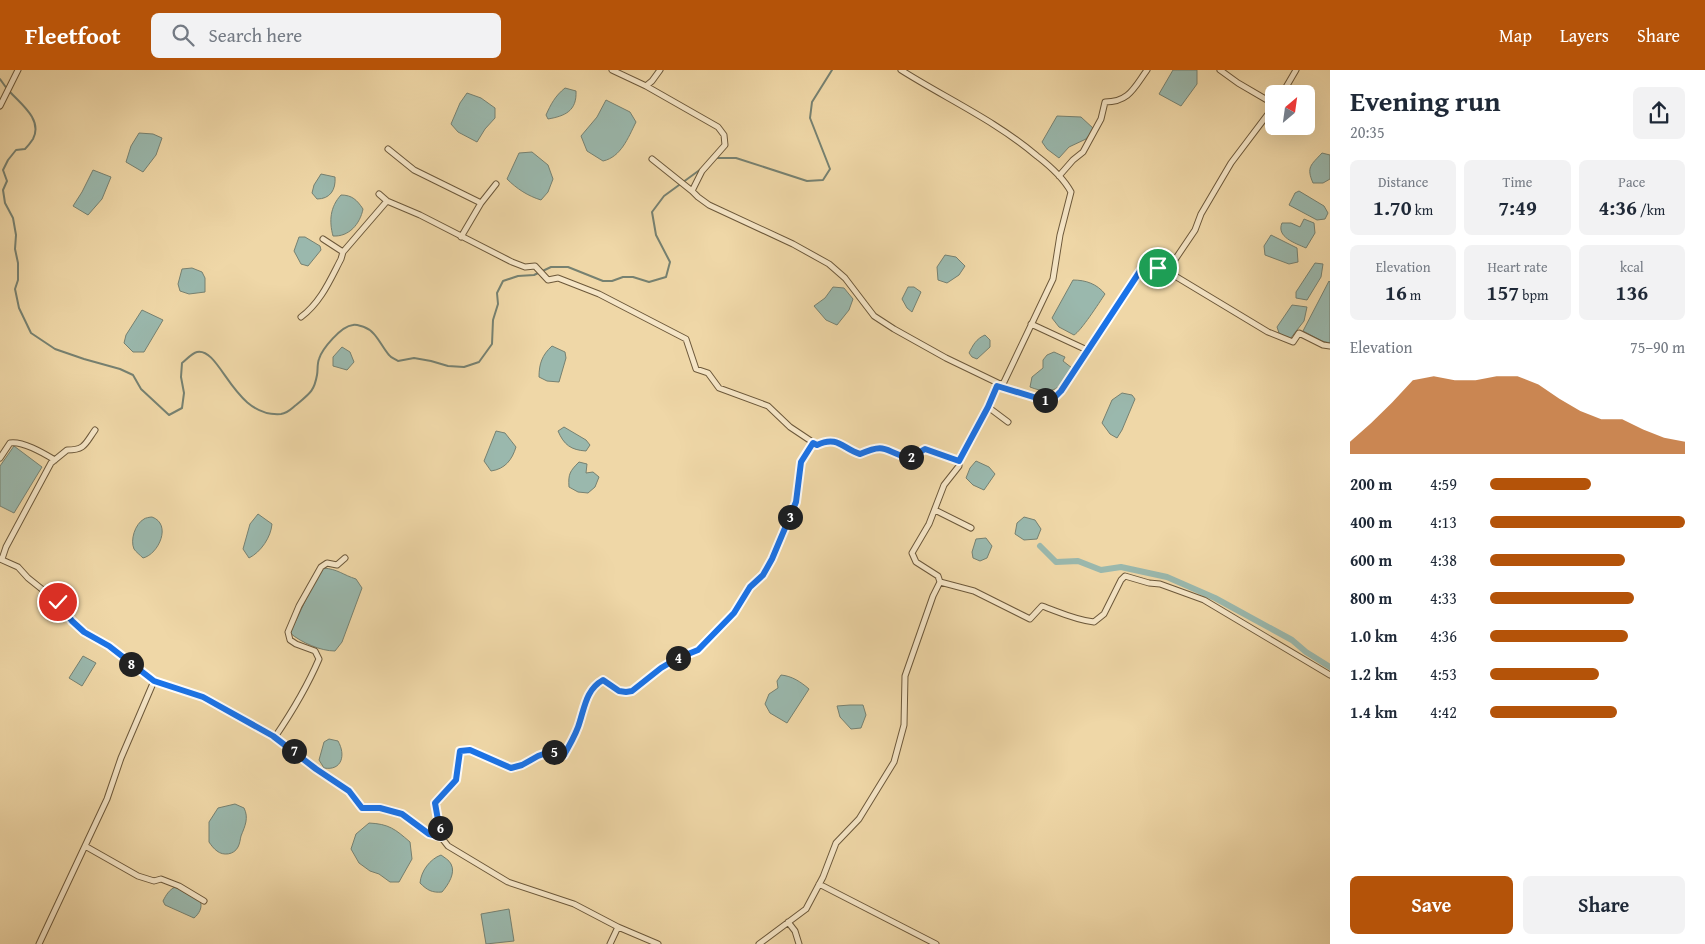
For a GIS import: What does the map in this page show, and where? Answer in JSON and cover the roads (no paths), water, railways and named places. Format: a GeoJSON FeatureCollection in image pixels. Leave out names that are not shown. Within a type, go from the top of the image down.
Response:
{"type":"FeatureCollection","features":[{"type":"Feature","properties":{"kind":"street"},"geometry":{"type":"LineString","coordinates":[[0,106],[18,70]]}},
{"type":"Feature","properties":{"kind":"street"},"geometry":{"type":"LineString","coordinates":[[612,70],[646,86],[718,127],[724,135],[725,145],[702,171],[692,191]]}},
{"type":"Feature","properties":{"kind":"street"},"geometry":{"type":"LineString","coordinates":[[646,86],[660,70]]}},
{"type":"Feature","properties":{"kind":"street"},"geometry":{"type":"LineString","coordinates":[[759,944],[806,908],[819,884],[836,843],[859,819],[894,762],[904,725],[905,676],[932,596],[940,582],[938,576],[916,562],[912,554],[944,485],[959,466],[959,461],[998,385],[1004,382],[1053,279],[1060,235],[1071,192],[1053,169],[1005,131],[901,70]]}},
{"type":"Feature","properties":{"kind":"street"},"geometry":{"type":"LineString","coordinates":[[1059,176],[1083,152],[1100,119],[1105,102],[1116,102],[1126,98],[1147,70]]}},
{"type":"Feature","properties":{"kind":"street"},"geometry":{"type":"LineString","coordinates":[[1220,70],[1265,100]]}},
{"type":"Feature","properties":{"kind":"street"},"geometry":{"type":"LineString","coordinates":[[1287,85],[1296,70]]}},
{"type":"Feature","properties":{"kind":"street"},"geometry":{"type":"LineString","coordinates":[[1168,270],[1195,230],[1201,214],[1231,163],[1265,117]]}},
{"type":"Feature","properties":{"kind":"street"},"geometry":{"type":"LineString","coordinates":[[388,149],[414,170],[481,203]]}},
{"type":"Feature","properties":{"kind":"street"},"geometry":{"type":"LineString","coordinates":[[652,159],[709,205],[793,244],[830,264],[845,278],[874,316],[894,329],[998,385],[1050,402],[1061,391],[1144,265],[1168,270],[1268,332],[1293,342],[1299,333],[1323,345],[1330,346]]}},
{"type":"Feature","properties":{"kind":"street"},"geometry":{"type":"LineString","coordinates":[[461,237],[481,203],[496,184]]}},
{"type":"Feature","properties":{"kind":"street"},"geometry":{"type":"LineString","coordinates":[[379,194],[387,201],[512,262],[525,266],[535,266],[548,280],[558,278],[599,294],[686,339],[696,369],[708,373],[720,388],[768,406],[790,427],[817,445],[826,440],[841,443],[851,452],[860,454],[874,448],[886,448],[901,456],[910,458],[925,449],[959,461]]}},
{"type":"Feature","properties":{"kind":"street"},"geometry":{"type":"LineString","coordinates":[[301,317],[318,301],[343,252],[387,201]]}},
{"type":"Feature","properties":{"kind":"street"},"geometry":{"type":"LineString","coordinates":[[324,239],[343,252]]}},
{"type":"Feature","properties":{"kind":"street"},"geometry":{"type":"LineString","coordinates":[[1031,324],[1087,350]]}},
{"type":"Feature","properties":{"kind":"street"},"geometry":{"type":"LineString","coordinates":[[988,407],[1008,422]]}},
{"type":"Feature","properties":{"kind":"street"},"geometry":{"type":"LineString","coordinates":[[95,430],[84,446],[76,451],[67,450],[50,463],[1,559],[18,567],[28,578],[58,602],[72,621],[84,632],[109,646],[154,681],[203,697],[275,737],[316,769],[349,791],[362,808],[380,808],[402,814],[429,834],[441,837]]}},
{"type":"Feature","properties":{"kind":"street"},"geometry":{"type":"LineString","coordinates":[[0,458],[10,443],[16,442],[33,448],[55,460]]}},
{"type":"Feature","properties":{"kind":"street"},"geometry":{"type":"LineString","coordinates":[[658,944],[618,927],[574,904],[508,882],[448,846],[441,837],[435,803],[456,780],[460,751],[470,750],[511,768],[522,765],[549,752],[564,755],[580,723],[582,709],[596,684],[603,680],[619,691],[632,691],[661,668],[678,658],[698,650],[734,613],[750,587],[763,575],[772,559],[796,502],[801,462],[813,443]]}},
{"type":"Feature","properties":{"kind":"street"},"geometry":{"type":"LineString","coordinates":[[934,510],[971,528]]}},
{"type":"Feature","properties":{"kind":"street"},"geometry":{"type":"LineString","coordinates":[[275,737],[296,706],[319,659],[316,651],[290,640],[288,632],[290,626],[321,567],[327,563],[336,565],[345,558]]}},
{"type":"Feature","properties":{"kind":"street"},"geometry":{"type":"LineString","coordinates":[[940,582],[974,591],[1030,619],[1042,606],[1080,621],[1094,622],[1104,614],[1121,580],[1125,576],[1160,584],[1204,600],[1330,675]]}},
{"type":"Feature","properties":{"kind":"street"},"geometry":{"type":"LineString","coordinates":[[39,944],[106,799],[121,758],[154,681]]}},
{"type":"Feature","properties":{"kind":"street"},"geometry":{"type":"LineString","coordinates":[[85,846],[138,876],[154,881],[161,878],[204,901]]}},
{"type":"Feature","properties":{"kind":"street"},"geometry":{"type":"LineString","coordinates":[[819,884],[936,944]]}},
{"type":"Feature","properties":{"kind":"street"},"geometry":{"type":"LineString","coordinates":[[788,922],[795,931],[799,944]]}},
{"type":"Feature","properties":{"kind":"street"},"geometry":{"type":"LineString","coordinates":[[610,944],[618,927]]}},
{"type":"Feature","properties":{"kind":"water"},"geometry":{"type":"Polygon","coordinates":[[[1173,70],[1197,70],[1197,84],[1181,106],[1159,94],[1173,70]]]}},
{"type":"Feature","properties":{"kind":"water"},"geometry":{"type":"Polygon","coordinates":[[[565,88],[576,91],[576,98],[572,108],[565,114],[548,119],[546,115],[552,104],[565,88]]]}},
{"type":"Feature","properties":{"kind":"water"},"geometry":{"type":"Polygon","coordinates":[[[467,93],[481,98],[495,108],[495,118],[477,142],[458,132],[451,124],[460,103],[467,93]]]}},
{"type":"Feature","properties":{"kind":"water"},"geometry":{"type":"Polygon","coordinates":[[[606,100],[630,112],[636,122],[619,151],[603,161],[587,151],[581,136],[597,117],[606,100]]]}},
{"type":"Feature","properties":{"kind":"water"},"geometry":{"type":"Polygon","coordinates":[[[1057,116],[1081,117],[1094,129],[1086,139],[1069,147],[1059,158],[1047,149],[1042,142],[1057,116]]]}},
{"type":"Feature","properties":{"kind":"water"},"geometry":{"type":"Polygon","coordinates":[[[139,133],[153,134],[162,138],[156,155],[143,172],[126,162],[131,146],[139,133]]]}},
{"type":"Feature","properties":{"kind":"water"},"geometry":{"type":"Polygon","coordinates":[[[532,152],[548,165],[553,179],[548,192],[541,200],[523,192],[507,179],[519,153],[532,152]]]}},
{"type":"Feature","properties":{"kind":"water"},"geometry":{"type":"Polygon","coordinates":[[[1322,153],[1330,155],[1330,179],[1323,183],[1313,183],[1310,173],[1311,166],[1322,153]]]}},
{"type":"Feature","properties":{"kind":"water"},"geometry":{"type":"Polygon","coordinates":[[[93,170],[111,177],[102,199],[88,215],[73,206],[93,170]]]}},
{"type":"Feature","properties":{"kind":"water"},"geometry":{"type":"Polygon","coordinates":[[[321,174],[335,177],[334,186],[329,195],[322,199],[317,199],[312,193],[314,185],[321,174]]]}},
{"type":"Feature","properties":{"kind":"water"},"geometry":{"type":"Polygon","coordinates":[[[1299,191],[1324,206],[1328,213],[1325,219],[1317,220],[1289,205],[1295,193],[1299,191]]]}},
{"type":"Feature","properties":{"kind":"water"},"geometry":{"type":"Polygon","coordinates":[[[341,195],[348,196],[359,203],[363,209],[362,215],[349,232],[333,236],[331,214],[341,195]]]}},
{"type":"Feature","properties":{"kind":"water"},"geometry":{"type":"Polygon","coordinates":[[[1304,219],[1314,223],[1315,233],[1306,248],[1284,236],[1281,228],[1282,223],[1291,223],[1300,227],[1304,219]]]}},
{"type":"Feature","properties":{"kind":"water"},"geometry":{"type":"Polygon","coordinates":[[[1271,235],[1297,248],[1298,262],[1289,264],[1265,255],[1264,246],[1271,235]]]}},
{"type":"Feature","properties":{"kind":"water"},"geometry":{"type":"Polygon","coordinates":[[[299,237],[305,237],[320,246],[321,250],[308,266],[301,264],[294,251],[299,237]]]}},
{"type":"Feature","properties":{"kind":"water"},"geometry":{"type":"Polygon","coordinates":[[[945,255],[956,257],[965,266],[959,275],[947,283],[938,280],[937,267],[945,255]]]}},
{"type":"Feature","properties":{"kind":"water"},"geometry":{"type":"Polygon","coordinates":[[[1315,263],[1323,264],[1321,277],[1307,300],[1296,298],[1296,292],[1315,263]]]}},
{"type":"Feature","properties":{"kind":"water"},"geometry":{"type":"Polygon","coordinates":[[[192,268],[202,272],[205,278],[205,292],[189,294],[180,291],[178,284],[182,269],[192,268]]]}},
{"type":"Feature","properties":{"kind":"water"},"geometry":{"type":"Polygon","coordinates":[[[1073,280],[1091,283],[1105,294],[1085,323],[1074,335],[1059,327],[1052,318],[1073,280]]]}},
{"type":"Feature","properties":{"kind":"water"},"geometry":{"type":"Polygon","coordinates":[[[1330,282],[1330,343],[1303,331],[1330,282]]]}},
{"type":"Feature","properties":{"kind":"water"},"geometry":{"type":"Polygon","coordinates":[[[833,287],[844,288],[853,299],[849,310],[837,325],[826,320],[814,306],[825,298],[833,287]]]}},
{"type":"Feature","properties":{"kind":"water"},"geometry":{"type":"Polygon","coordinates":[[[908,287],[914,287],[921,292],[912,312],[907,308],[902,299],[908,287]]]}},
{"type":"Feature","properties":{"kind":"water"},"geometry":{"type":"Polygon","coordinates":[[[1292,305],[1307,307],[1304,321],[1290,339],[1279,333],[1277,327],[1292,305]]]}},
{"type":"Feature","properties":{"kind":"water"},"geometry":{"type":"Polygon","coordinates":[[[142,310],[163,320],[144,352],[133,352],[124,343],[126,335],[142,310]]]}},
{"type":"Feature","properties":{"kind":"water"},"geometry":{"type":"Polygon","coordinates":[[[985,335],[990,340],[990,347],[977,359],[972,357],[969,353],[972,347],[977,340],[985,335]]]}},
{"type":"Feature","properties":{"kind":"water"},"geometry":{"type":"Polygon","coordinates":[[[552,346],[565,352],[566,358],[559,382],[547,381],[539,377],[542,360],[552,346]]]}},
{"type":"Feature","properties":{"kind":"water"},"geometry":{"type":"Polygon","coordinates":[[[342,347],[350,352],[354,362],[347,370],[333,366],[333,357],[342,347]]]}},
{"type":"Feature","properties":{"kind":"water"},"geometry":{"type":"Polygon","coordinates":[[[1054,352],[1065,357],[1063,361],[1072,368],[1064,381],[1055,389],[1045,391],[1030,387],[1032,377],[1043,368],[1043,360],[1047,355],[1054,352]]]}},
{"type":"Feature","properties":{"kind":"water"},"geometry":{"type":"Polygon","coordinates":[[[1122,393],[1132,395],[1135,399],[1117,438],[1110,434],[1102,423],[1112,400],[1122,393]]]}},
{"type":"Feature","properties":{"kind":"water"},"geometry":{"type":"Polygon","coordinates":[[[564,427],[586,440],[590,445],[586,451],[572,448],[563,440],[558,431],[564,427]]]}},
{"type":"Feature","properties":{"kind":"water"},"geometry":{"type":"Polygon","coordinates":[[[496,431],[505,433],[516,447],[507,463],[491,471],[484,461],[496,431]]]}},
{"type":"Feature","properties":{"kind":"water"},"geometry":{"type":"Polygon","coordinates":[[[14,446],[42,467],[14,513],[0,506],[0,466],[14,446]]]}},
{"type":"Feature","properties":{"kind":"water"},"geometry":{"type":"Polygon","coordinates":[[[976,461],[989,467],[995,474],[984,490],[973,485],[966,478],[970,468],[976,461]]]}},
{"type":"Feature","properties":{"kind":"water"},"geometry":{"type":"Polygon","coordinates":[[[579,462],[587,464],[586,473],[593,472],[599,477],[595,487],[588,493],[578,492],[569,487],[570,473],[579,462]]]}},
{"type":"Feature","properties":{"kind":"water"},"geometry":{"type":"Polygon","coordinates":[[[258,514],[272,524],[271,529],[261,548],[249,558],[243,549],[250,524],[258,514]]]}},
{"type":"Feature","properties":{"kind":"water"},"geometry":{"type":"Polygon","coordinates":[[[152,517],[161,526],[161,539],[154,551],[143,558],[134,549],[133,537],[141,521],[152,517]]]}},
{"type":"Feature","properties":{"kind":"water"},"geometry":{"type":"Polygon","coordinates":[[[1024,517],[1035,520],[1041,529],[1037,539],[1024,540],[1015,534],[1017,523],[1024,517]]]}},
{"type":"Feature","properties":{"kind":"water"},"geometry":{"type":"Polygon","coordinates":[[[986,538],[992,546],[987,558],[980,561],[973,558],[972,552],[976,539],[986,538]]]}},
{"type":"Feature","properties":{"kind":"water"},"geometry":{"type":"Polygon","coordinates":[[[323,568],[337,571],[356,579],[362,588],[342,642],[335,651],[312,646],[290,633],[317,576],[323,568]]]}},
{"type":"Feature","properties":{"kind":"water"},"geometry":{"type":"Polygon","coordinates":[[[83,656],[96,663],[82,686],[69,678],[83,656]]]}},
{"type":"Feature","properties":{"kind":"water"},"geometry":{"type":"Polygon","coordinates":[[[781,675],[796,680],[809,689],[787,723],[770,713],[765,704],[769,694],[778,688],[777,681],[781,675]]]}},
{"type":"Feature","properties":{"kind":"water"},"geometry":{"type":"Polygon","coordinates":[[[863,705],[866,715],[861,728],[851,729],[840,717],[837,706],[863,705]]]}},
{"type":"Feature","properties":{"kind":"water"},"geometry":{"type":"Polygon","coordinates":[[[329,739],[338,741],[342,756],[341,761],[335,767],[324,768],[319,760],[324,742],[329,739]]]}},
{"type":"Feature","properties":{"kind":"water"},"geometry":{"type":"Polygon","coordinates":[[[235,804],[244,808],[246,815],[245,825],[236,850],[228,854],[222,854],[209,842],[209,822],[218,808],[235,804]]]}},
{"type":"Feature","properties":{"kind":"water"},"geometry":{"type":"Polygon","coordinates":[[[369,823],[391,828],[410,842],[412,859],[399,882],[390,882],[379,874],[370,871],[359,863],[351,849],[356,834],[369,823]]]}},
{"type":"Feature","properties":{"kind":"water"},"geometry":{"type":"Polygon","coordinates":[[[441,855],[450,863],[453,871],[449,882],[442,892],[435,892],[427,889],[420,883],[422,874],[427,866],[433,859],[441,855]]]}},
{"type":"Feature","properties":{"kind":"water"},"geometry":{"type":"Polygon","coordinates":[[[175,887],[200,901],[200,910],[194,918],[165,905],[164,899],[169,891],[175,887]]]}},
{"type":"Feature","properties":{"kind":"water"},"geometry":{"type":"Polygon","coordinates":[[[509,909],[514,941],[486,944],[481,914],[509,909]]]}},
{"type":"Feature","properties":{"kind":"waterway"},"geometry":{"type":"LineString","coordinates":[[717,158],[736,158],[807,181],[823,180],[830,169],[810,118],[812,102],[832,70]]}},
{"type":"Feature","properties":{"kind":"waterway"},"geometry":{"type":"LineString","coordinates":[[0,79],[25,107],[35,125],[33,139],[25,149],[16,150],[3,170],[7,181],[3,190],[5,203],[13,218],[16,235],[15,249],[18,263],[18,280],[15,289],[19,308],[31,333],[55,349],[120,369],[133,375],[141,389],[169,415],[182,408],[184,393],[181,377],[182,363],[197,352],[206,353],[240,395],[251,405],[265,412],[281,414],[289,411],[310,392],[316,381],[321,355],[328,344],[348,326],[355,325],[368,329],[375,335],[390,356],[398,361],[414,358],[448,366],[464,367],[479,362],[492,344],[493,320],[498,304],[497,293],[503,281],[518,276],[534,275],[551,267],[568,267],[603,281],[633,277],[649,282],[666,277],[670,262],[656,235],[652,212],[664,196],[701,169]]}},
{"type":"Feature","properties":{"kind":"waterway"},"geometry":{"type":"LineString","coordinates":[[1040,546],[1056,562],[1078,561],[1101,570],[1121,567],[1167,577],[1215,598],[1292,640],[1306,652],[1330,667]]}}]}
